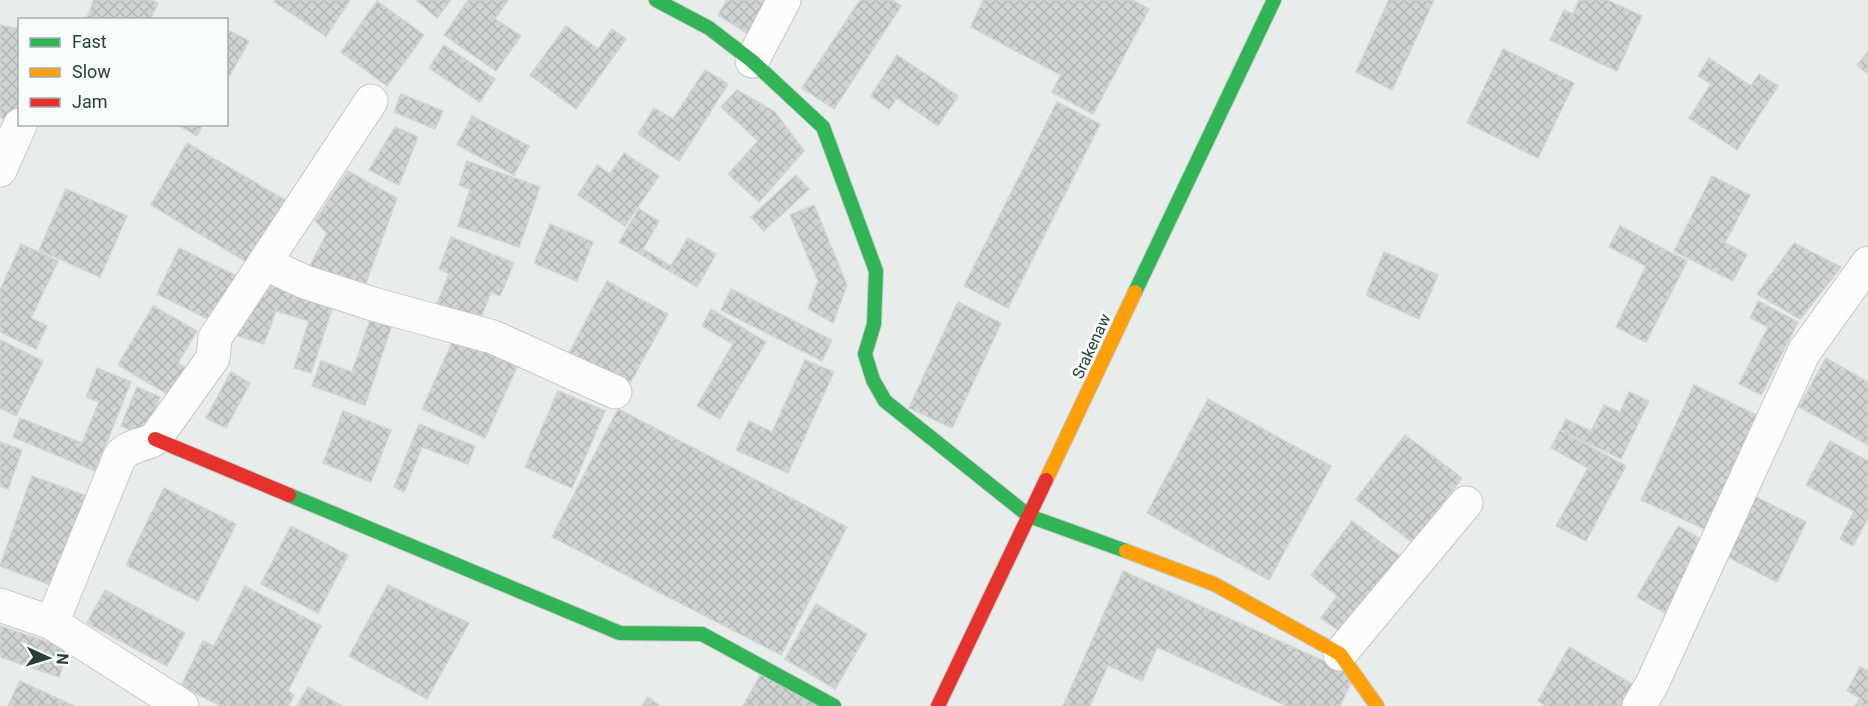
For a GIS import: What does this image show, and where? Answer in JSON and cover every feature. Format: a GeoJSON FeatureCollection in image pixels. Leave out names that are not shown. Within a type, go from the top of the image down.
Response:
{"type":"FeatureCollection","features":[{"type":"Feature","properties":{"kind":"street"},"geometry":{"type":"LineString","coordinates":[[656,0],[709,28],[752,61],[823,127],[876,271],[874,324],[865,354],[873,380],[885,401],[1029,516],[1214,584],[1340,654],[1377,706]]}},
{"type":"Feature","properties":{"kind":"street"},"geometry":{"type":"LineString","coordinates":[[752,61],[784,0]]}},
{"type":"Feature","properties":{"kind":"street","name":"Srakenaw"},"geometry":{"type":"LineString","coordinates":[[938,706],[1274,0]]}},
{"type":"Feature","properties":{"kind":"street"},"geometry":{"type":"LineString","coordinates":[[52,623],[120,456],[128,448],[144,445],[155,439],[213,358],[215,338],[370,101]]}},
{"type":"Feature","properties":{"kind":"street"},"geometry":{"type":"LineString","coordinates":[[0,170],[20,126]]}},
{"type":"Feature","properties":{"kind":"street"},"geometry":{"type":"LineString","coordinates":[[264,263],[305,282],[373,304],[493,337],[615,392]]}},
{"type":"Feature","properties":{"kind":"street"},"geometry":{"type":"LineString","coordinates":[[1639,706],[1652,684],[1804,352],[1868,263]]}},
{"type":"Feature","properties":{"kind":"street"},"geometry":{"type":"LineString","coordinates":[[155,439],[620,633],[702,634],[834,706]]}},
{"type":"Feature","properties":{"kind":"street"},"geometry":{"type":"LineString","coordinates":[[1340,654],[1466,503]]}},
{"type":"Feature","properties":{"kind":"street"},"geometry":{"type":"LineString","coordinates":[[0,605],[52,623],[182,706]]}},
{"type":"Feature","properties":{"kind":"building"},"geometry":{"type":"Polygon","coordinates":[[[94,0],[151,0],[158,3],[151,18],[87,18],[94,0]]]}},
{"type":"Feature","properties":{"kind":"building"},"geometry":{"type":"Polygon","coordinates":[[[276,0],[350,0],[326,36],[274,2],[276,0]]]}},
{"type":"Feature","properties":{"kind":"building"},"geometry":{"type":"Polygon","coordinates":[[[416,0],[451,0],[437,18],[416,0]]]}},
{"type":"Feature","properties":{"kind":"building"},"geometry":{"type":"Polygon","coordinates":[[[468,0],[508,0],[495,19],[521,36],[496,71],[444,35],[468,0]]]}},
{"type":"Feature","properties":{"kind":"building"},"geometry":{"type":"Polygon","coordinates":[[[727,0],[771,0],[750,35],[718,15],[727,0]]]}},
{"type":"Feature","properties":{"kind":"building"},"geometry":{"type":"Polygon","coordinates":[[[860,0],[892,0],[901,6],[834,109],[802,88],[860,0]]]}},
{"type":"Feature","properties":{"kind":"building"},"geometry":{"type":"Polygon","coordinates":[[[983,0],[1132,0],[1149,9],[1093,114],[1052,92],[1061,75],[971,27],[983,0]]]}},
{"type":"Feature","properties":{"kind":"building"},"geometry":{"type":"Polygon","coordinates":[[[1389,0],[1434,0],[1392,90],[1356,72],[1389,0]]]}},
{"type":"Feature","properties":{"kind":"building"},"geometry":{"type":"Polygon","coordinates":[[[1579,0],[1607,0],[1642,16],[1617,71],[1550,40],[1564,10],[1573,14],[1579,0]]]}},
{"type":"Feature","properties":{"kind":"building"},"geometry":{"type":"Polygon","coordinates":[[[377,1],[424,35],[387,86],[341,52],[377,1]]]}},
{"type":"Feature","properties":{"kind":"building"},"geometry":{"type":"Polygon","coordinates":[[[0,25],[18,29],[18,106],[13,123],[0,117],[0,25]]]}},
{"type":"Feature","properties":{"kind":"building"},"geometry":{"type":"Polygon","coordinates":[[[566,26],[598,49],[612,29],[626,39],[576,109],[530,75],[566,26]]]}},
{"type":"Feature","properties":{"kind":"building"},"geometry":{"type":"Polygon","coordinates":[[[228,30],[249,41],[228,78],[228,30]]]}},
{"type":"Feature","properties":{"kind":"building"},"geometry":{"type":"Polygon","coordinates":[[[444,45],[495,79],[480,102],[429,68],[444,45]]]}},
{"type":"Feature","properties":{"kind":"building"},"geometry":{"type":"Polygon","coordinates":[[[1503,49],[1574,83],[1538,158],[1467,123],[1503,49]]]}},
{"type":"Feature","properties":{"kind":"building"},"geometry":{"type":"Polygon","coordinates":[[[1868,52],[1868,74],[1857,65],[1868,52]]]}},
{"type":"Feature","properties":{"kind":"building"},"geometry":{"type":"Polygon","coordinates":[[[897,55],[958,96],[938,126],[897,98],[889,109],[871,96],[897,55]]]}},
{"type":"Feature","properties":{"kind":"building"},"geometry":{"type":"Polygon","coordinates":[[[1709,58],[1751,86],[1759,74],[1778,86],[1737,150],[1689,118],[1711,84],[1698,76],[1709,58]]]}},
{"type":"Feature","properties":{"kind":"building"},"geometry":{"type":"Polygon","coordinates":[[[705,70],[728,84],[679,161],[638,134],[654,108],[673,119],[705,70]]]}},
{"type":"Feature","properties":{"kind":"building"},"geometry":{"type":"Polygon","coordinates":[[[737,90],[775,112],[804,151],[759,202],[728,174],[758,141],[721,107],[737,90]]]}},
{"type":"Feature","properties":{"kind":"building"},"geometry":{"type":"Polygon","coordinates":[[[401,94],[443,111],[435,129],[394,112],[401,94]]]}},
{"type":"Feature","properties":{"kind":"building"},"geometry":{"type":"Polygon","coordinates":[[[1057,102],[1100,124],[1008,308],[964,286],[1057,102]]]}},
{"type":"Feature","properties":{"kind":"building"},"geometry":{"type":"Polygon","coordinates":[[[472,116],[529,146],[514,175],[457,145],[472,116]]]}},
{"type":"Feature","properties":{"kind":"building"},"geometry":{"type":"Polygon","coordinates":[[[180,126],[202,126],[197,136],[180,126]]]}},
{"type":"Feature","properties":{"kind":"building"},"geometry":{"type":"Polygon","coordinates":[[[395,127],[418,137],[399,185],[369,170],[395,127]]]}},
{"type":"Feature","properties":{"kind":"building"},"geometry":{"type":"Polygon","coordinates":[[[187,143],[294,205],[250,264],[151,205],[187,143]]]}},
{"type":"Feature","properties":{"kind":"building"},"geometry":{"type":"Polygon","coordinates":[[[624,153],[659,176],[625,226],[578,195],[597,165],[610,174],[624,153]]]}},
{"type":"Feature","properties":{"kind":"building"},"geometry":{"type":"Polygon","coordinates":[[[467,161],[540,187],[519,247],[458,226],[470,189],[459,185],[467,161]]]}},
{"type":"Feature","properties":{"kind":"building"},"geometry":{"type":"Polygon","coordinates":[[[348,171],[397,198],[360,299],[304,277],[327,233],[315,221],[348,171]]]}},
{"type":"Feature","properties":{"kind":"building"},"geometry":{"type":"Polygon","coordinates":[[[796,175],[809,189],[764,231],[751,217],[796,175]]]}},
{"type":"Feature","properties":{"kind":"building"},"geometry":{"type":"Polygon","coordinates":[[[1712,176],[1750,195],[1725,243],[1747,254],[1733,281],[1674,251],[1712,176]]]}},
{"type":"Feature","properties":{"kind":"building"},"geometry":{"type":"Polygon","coordinates":[[[66,189],[127,216],[100,277],[39,250],[66,189]]]}},
{"type":"Feature","properties":{"kind":"building"},"geometry":{"type":"Polygon","coordinates":[[[814,205],[847,285],[833,323],[808,309],[818,281],[790,215],[814,205]]]}},
{"type":"Feature","properties":{"kind":"building"},"geometry":{"type":"Polygon","coordinates":[[[639,209],[659,221],[643,249],[671,266],[688,238],[716,254],[697,287],[619,242],[639,209]]]}},
{"type":"Feature","properties":{"kind":"building"},"geometry":{"type":"Polygon","coordinates":[[[550,224],[593,242],[577,281],[534,263],[550,224]]]}},
{"type":"Feature","properties":{"kind":"building"},"geometry":{"type":"Polygon","coordinates":[[[1620,226],[1687,261],[1646,342],[1616,327],[1646,266],[1609,247],[1620,226]]]}},
{"type":"Feature","properties":{"kind":"building"},"geometry":{"type":"Polygon","coordinates":[[[451,237],[514,263],[500,296],[491,292],[478,325],[435,308],[449,274],[439,269],[451,237]]]}},
{"type":"Feature","properties":{"kind":"building"},"geometry":{"type":"Polygon","coordinates":[[[1794,243],[1841,267],[1800,319],[1757,294],[1794,243]]]}},
{"type":"Feature","properties":{"kind":"building"},"geometry":{"type":"Polygon","coordinates":[[[21,244],[58,261],[31,318],[47,326],[36,349],[0,332],[0,290],[21,244]]]}},
{"type":"Feature","properties":{"kind":"building"},"geometry":{"type":"Polygon","coordinates":[[[179,248],[239,277],[216,323],[157,294],[179,248]]]}},
{"type":"Feature","properties":{"kind":"building"},"geometry":{"type":"Polygon","coordinates":[[[1384,252],[1438,275],[1419,319],[1366,295],[1384,252]]]}},
{"type":"Feature","properties":{"kind":"building"},"geometry":{"type":"Polygon","coordinates":[[[607,281],[668,314],[629,385],[569,353],[607,281]]]}},
{"type":"Feature","properties":{"kind":"building"},"geometry":{"type":"Polygon","coordinates":[[[262,283],[333,306],[311,373],[294,368],[309,321],[276,311],[264,344],[235,335],[262,283]]]}},
{"type":"Feature","properties":{"kind":"building"},"geometry":{"type":"Polygon","coordinates":[[[731,289],[832,340],[822,361],[721,310],[731,289]]]}},
{"type":"Feature","properties":{"kind":"building"},"geometry":{"type":"Polygon","coordinates":[[[1758,301],[1798,322],[1761,395],[1739,384],[1768,327],[1750,318],[1758,301]]]}},
{"type":"Feature","properties":{"kind":"building"},"geometry":{"type":"Polygon","coordinates":[[[958,302],[1001,323],[952,428],[909,408],[958,302]]]}},
{"type":"Feature","properties":{"kind":"building"},"geometry":{"type":"Polygon","coordinates":[[[153,306],[197,331],[178,363],[190,371],[174,398],[118,365],[153,306]]]}},
{"type":"Feature","properties":{"kind":"building"},"geometry":{"type":"Polygon","coordinates":[[[711,309],[766,342],[720,419],[697,406],[733,344],[702,326],[711,309]]]}},
{"type":"Feature","properties":{"kind":"building"},"geometry":{"type":"Polygon","coordinates":[[[371,317],[392,325],[365,405],[312,386],[321,361],[352,372],[371,317]]]}},
{"type":"Feature","properties":{"kind":"building"},"geometry":{"type":"Polygon","coordinates":[[[458,330],[521,358],[485,438],[422,409],[458,330]]]}},
{"type":"Feature","properties":{"kind":"building"},"geometry":{"type":"Polygon","coordinates":[[[0,340],[43,361],[16,416],[0,408],[0,340]]]}},
{"type":"Feature","properties":{"kind":"building"},"geometry":{"type":"Polygon","coordinates":[[[1826,358],[1868,382],[1868,445],[1799,407],[1826,358]]]}},
{"type":"Feature","properties":{"kind":"building"},"geometry":{"type":"Polygon","coordinates":[[[805,360],[834,372],[788,473],[736,450],[749,421],[772,432],[805,360]]]}},
{"type":"Feature","properties":{"kind":"building"},"geometry":{"type":"Polygon","coordinates":[[[97,368],[131,382],[95,471],[13,437],[20,418],[82,443],[99,402],[86,397],[97,368]]]}},
{"type":"Feature","properties":{"kind":"building"},"geometry":{"type":"Polygon","coordinates":[[[231,372],[250,383],[226,428],[206,418],[231,372]]]}},
{"type":"Feature","properties":{"kind":"building"},"geometry":{"type":"Polygon","coordinates":[[[1694,385],[1763,418],[1711,532],[1641,500],[1694,385]]]}},
{"type":"Feature","properties":{"kind":"building"},"geometry":{"type":"Polygon","coordinates":[[[137,387],[160,397],[144,436],[121,426],[137,387]]]}},
{"type":"Feature","properties":{"kind":"building"},"geometry":{"type":"Polygon","coordinates":[[[558,391],[605,411],[572,488],[525,467],[558,391]]]}},
{"type":"Feature","properties":{"kind":"building"},"geometry":{"type":"Polygon","coordinates":[[[1629,392],[1649,401],[1621,459],[1561,430],[1566,419],[1591,431],[1604,405],[1620,412],[1629,392]]]}},
{"type":"Feature","properties":{"kind":"building"},"geometry":{"type":"Polygon","coordinates":[[[1208,399],[1331,466],[1269,580],[1147,513],[1208,399]]]}},
{"type":"Feature","properties":{"kind":"building"},"geometry":{"type":"Polygon","coordinates":[[[618,409],[847,527],[781,655],[552,537],[618,409]]]}},
{"type":"Feature","properties":{"kind":"building"},"geometry":{"type":"Polygon","coordinates":[[[343,411],[391,430],[371,482],[323,463],[343,411]]]}},
{"type":"Feature","properties":{"kind":"building"},"geometry":{"type":"Polygon","coordinates":[[[419,424],[475,446],[468,464],[422,447],[404,492],[394,487],[419,424]]]}},
{"type":"Feature","properties":{"kind":"building"},"geometry":{"type":"Polygon","coordinates":[[[1560,430],[1626,466],[1586,541],[1556,526],[1588,468],[1551,448],[1560,430]]]}},
{"type":"Feature","properties":{"kind":"building"},"geometry":{"type":"Polygon","coordinates":[[[1405,435],[1462,478],[1413,543],[1356,499],[1405,435]]]}},
{"type":"Feature","properties":{"kind":"building"},"geometry":{"type":"Polygon","coordinates":[[[1830,441],[1868,461],[1868,518],[1853,546],[1840,539],[1854,511],[1806,485],[1830,441]]]}},
{"type":"Feature","properties":{"kind":"building"},"geometry":{"type":"Polygon","coordinates":[[[0,442],[22,450],[8,489],[0,486],[0,442]]]}},
{"type":"Feature","properties":{"kind":"building"},"geometry":{"type":"Polygon","coordinates":[[[32,476],[95,499],[61,589],[0,566],[32,476]]]}},
{"type":"Feature","properties":{"kind":"building"},"geometry":{"type":"Polygon","coordinates":[[[164,488],[236,524],[198,601],[126,565],[164,488]]]}},
{"type":"Feature","properties":{"kind":"building"},"geometry":{"type":"Polygon","coordinates":[[[1748,493],[1806,522],[1777,582],[1718,552],[1748,493]]]}},
{"type":"Feature","properties":{"kind":"building"},"geometry":{"type":"Polygon","coordinates":[[[1352,521],[1402,558],[1345,635],[1321,618],[1337,596],[1311,575],[1352,521]]]}},
{"type":"Feature","properties":{"kind":"building"},"geometry":{"type":"Polygon","coordinates":[[[291,526],[348,555],[318,613],[261,584],[291,526]]]}},
{"type":"Feature","properties":{"kind":"building"},"geometry":{"type":"Polygon","coordinates":[[[1678,526],[1706,542],[1665,613],[1637,597],[1678,526]]]}},
{"type":"Feature","properties":{"kind":"building"},"geometry":{"type":"Polygon","coordinates":[[[1123,571],[1355,675],[1340,706],[1287,706],[1157,647],[1142,681],[1108,665],[1090,706],[1063,706],[1123,571]]]}},
{"type":"Feature","properties":{"kind":"building"},"geometry":{"type":"Polygon","coordinates":[[[388,585],[469,623],[427,699],[349,656],[388,585]]]}},
{"type":"Feature","properties":{"kind":"building"},"geometry":{"type":"Polygon","coordinates":[[[245,586],[321,626],[288,691],[294,695],[288,706],[221,706],[181,686],[203,641],[214,646],[245,586]]]}},
{"type":"Feature","properties":{"kind":"building"},"geometry":{"type":"Polygon","coordinates":[[[105,590],[185,633],[167,666],[87,623],[105,590]]]}},
{"type":"Feature","properties":{"kind":"building"},"geometry":{"type":"Polygon","coordinates":[[[816,604],[867,634],[835,689],[785,659],[816,604]]]}},
{"type":"Feature","properties":{"kind":"building"},"geometry":{"type":"Polygon","coordinates":[[[0,626],[69,649],[59,677],[0,657],[0,626]]]}},
{"type":"Feature","properties":{"kind":"building"},"geometry":{"type":"Polygon","coordinates":[[[1569,647],[1637,687],[1626,706],[1546,706],[1538,701],[1569,647]]]}},
{"type":"Feature","properties":{"kind":"building"},"geometry":{"type":"Polygon","coordinates":[[[1860,667],[1868,671],[1868,706],[1855,706],[1860,698],[1847,691],[1860,667]]]}},
{"type":"Feature","properties":{"kind":"building"},"geometry":{"type":"Polygon","coordinates":[[[762,672],[820,706],[743,706],[762,672]]]}},
{"type":"Feature","properties":{"kind":"building"},"geometry":{"type":"Polygon","coordinates":[[[20,681],[74,706],[8,706],[20,681]]]}},
{"type":"Feature","properties":{"kind":"building"},"geometry":{"type":"Polygon","coordinates":[[[308,687],[342,706],[297,706],[308,687]]]}},
{"type":"Feature","properties":{"kind":"building"},"geometry":{"type":"Polygon","coordinates":[[[648,697],[660,706],[642,706],[648,697]]]}},
{"type":"Feature","properties":{"kind":"traffic: fast"},"geometry":{"type":"LineString","coordinates":[[656,0],[709,28],[752,61],[823,127],[876,271],[874,324],[865,354],[873,380],[885,401],[1029,516],[1126,551]]}},
{"type":"Feature","properties":{"kind":"traffic: fast"},"geometry":{"type":"LineString","coordinates":[[1135,292],[1274,0]]}},
{"type":"Feature","properties":{"kind":"traffic: fast"},"geometry":{"type":"LineString","coordinates":[[289,495],[620,633],[702,634],[834,706]]}},
{"type":"Feature","properties":{"kind":"traffic: slow"},"geometry":{"type":"LineString","coordinates":[[1046,480],[1135,292]]}},
{"type":"Feature","properties":{"kind":"traffic: slow"},"geometry":{"type":"LineString","coordinates":[[1126,551],[1214,584],[1340,654],[1377,706]]}},
{"type":"Feature","properties":{"kind":"traffic: jam"},"geometry":{"type":"LineString","coordinates":[[155,439],[289,495]]}},
{"type":"Feature","properties":{"kind":"traffic: jam"},"geometry":{"type":"LineString","coordinates":[[938,706],[1046,480]]}}]}
